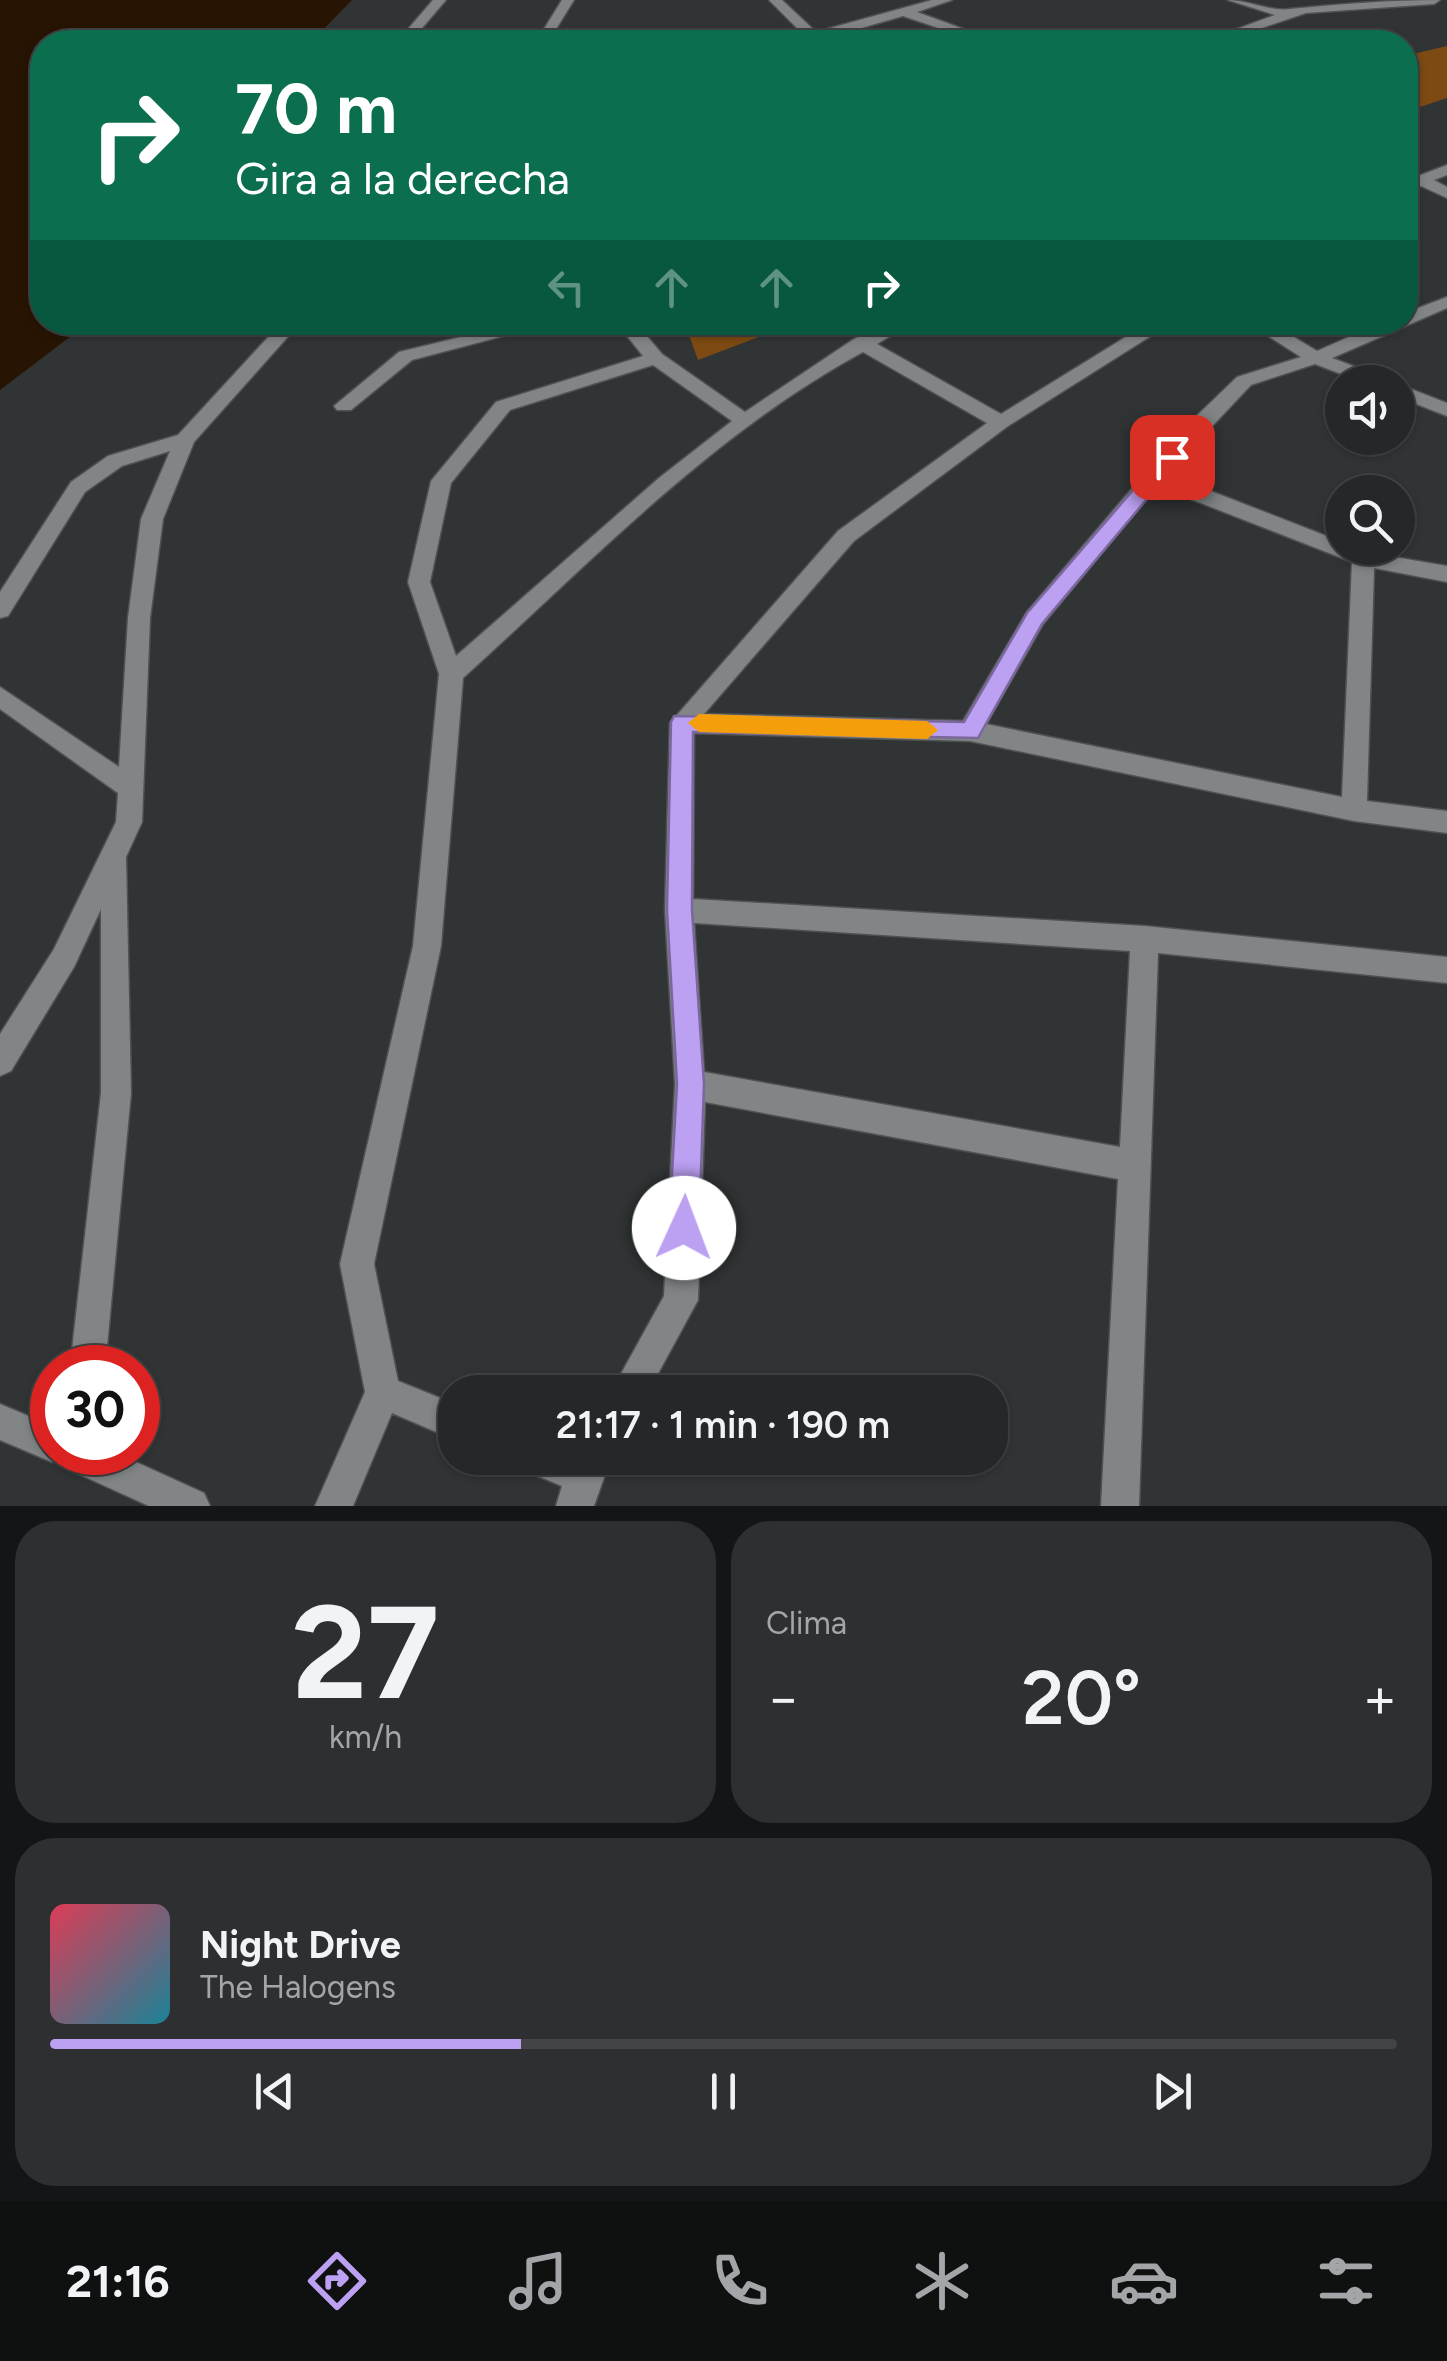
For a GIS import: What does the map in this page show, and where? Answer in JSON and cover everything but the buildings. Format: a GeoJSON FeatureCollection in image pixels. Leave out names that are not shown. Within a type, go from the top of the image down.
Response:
{"type":"FeatureCollection","features":[{"type":"Feature","properties":{"kind":"street"},"geometry":{"type":"LineString","coordinates":[[414,30],[440,0]]}},
{"type":"Feature","properties":{"kind":"street"},"geometry":{"type":"LineString","coordinates":[[549,30],[568,0]]}},
{"type":"Feature","properties":{"kind":"street"},"geometry":{"type":"LineString","coordinates":[[776,0],[807,30]]}},
{"type":"Feature","properties":{"kind":"street"},"geometry":{"type":"LineString","coordinates":[[848,30],[946,0]]}},
{"type":"Feature","properties":{"kind":"street"},"geometry":{"type":"LineString","coordinates":[[1234,0],[1289,14]]}},
{"type":"Feature","properties":{"kind":"street"},"geometry":{"type":"LineString","coordinates":[[1243,30],[1304,9],[1434,0]]}},
{"type":"Feature","properties":{"kind":"street"},"geometry":{"type":"LineString","coordinates":[[904,12],[957,30]]}},
{"type":"Feature","properties":{"kind":"street"},"geometry":{"type":"LineString","coordinates":[[1418,181],[1447,170]]}},
{"type":"Feature","properties":{"kind":"street"},"geometry":{"type":"LineString","coordinates":[[1418,185],[1447,193]]}},
{"type":"Feature","properties":{"kind":"street"},"geometry":{"type":"LineString","coordinates":[[1418,314],[1447,302]]}},
{"type":"Feature","properties":{"kind":"street"},"geometry":{"type":"LineString","coordinates":[[0,1061],[64,958],[129,822],[139,618],[152,519],[185,440],[280,335]]}},
{"type":"Feature","properties":{"kind":"street"},"geometry":{"type":"LineString","coordinates":[[344,406],[406,356],[494,335]]}},
{"type":"Feature","properties":{"kind":"street"},"geometry":{"type":"LineString","coordinates":[[636,335],[655,358],[745,421]]}},
{"type":"Feature","properties":{"kind":"street"},"geometry":{"type":"LineString","coordinates":[[451,674],[745,421],[877,335]]}},
{"type":"Feature","properties":{"kind":"street"},"geometry":{"type":"LineString","coordinates":[[638,1375],[680,1300],[690,1084],[679,910],[682,722],[846,536],[1001,422],[1143,335]]}},
{"type":"Feature","properties":{"kind":"street"},"geometry":{"type":"LineString","coordinates":[[1277,335],[1334,365]]}},
{"type":"Feature","properties":{"kind":"street"},"geometry":{"type":"LineString","coordinates":[[970,732],[1035,618],[1188,437],[1244,381],[1316,358],[1369,335]]}},
{"type":"Feature","properties":{"kind":"street"},"geometry":{"type":"LineString","coordinates":[[861,343],[1001,422]]}},
{"type":"Feature","properties":{"kind":"street"},"geometry":{"type":"LineString","coordinates":[[334,1506],[383,1392],[358,1264],[426,946],[451,674],[419,582],[441,481],[503,406],[655,358]]}},
{"type":"Feature","properties":{"kind":"street"},"geometry":{"type":"LineString","coordinates":[[1415,397],[1447,410]]}},
{"type":"Feature","properties":{"kind":"street"},"geometry":{"type":"LineString","coordinates":[[0,610],[78,488],[115,461],[185,440]]}},
{"type":"Feature","properties":{"kind":"street"},"geometry":{"type":"LineString","coordinates":[[1156,478],[1325,543]]}},
{"type":"Feature","properties":{"kind":"street"},"geometry":{"type":"LineString","coordinates":[[1354,810],[1363,565]]}},
{"type":"Feature","properties":{"kind":"street"},"geometry":{"type":"LineString","coordinates":[[1400,565],[1447,574]]}},
{"type":"Feature","properties":{"kind":"street"},"geometry":{"type":"LineString","coordinates":[[0,696],[130,788]]}},
{"type":"Feature","properties":{"kind":"street"},"geometry":{"type":"LineString","coordinates":[[682,722],[970,732],[1354,810],[1447,822]]}},
{"type":"Feature","properties":{"kind":"street"},"geometry":{"type":"LineString","coordinates":[[89,1345],[116,1093],[115,852]]}},
{"type":"Feature","properties":{"kind":"street"},"geometry":{"type":"LineString","coordinates":[[679,910],[1144,939],[1447,970]]}},
{"type":"Feature","properties":{"kind":"street"},"geometry":{"type":"LineString","coordinates":[[1120,1506],[1144,939]]}},
{"type":"Feature","properties":{"kind":"street"},"geometry":{"type":"LineString","coordinates":[[690,1084],[1135,1166]]}},
{"type":"Feature","properties":{"kind":"street"},"geometry":{"type":"LineString","coordinates":[[383,1392],[438,1415]]}},
{"type":"Feature","properties":{"kind":"street"},"geometry":{"type":"LineString","coordinates":[[0,1422],[30,1434]]}},
{"type":"Feature","properties":{"kind":"street"},"geometry":{"type":"LineString","coordinates":[[123,1475],[191,1506]]}},
{"type":"Feature","properties":{"kind":"shaded area"},"geometry":{"type":"Polygon","coordinates":[[[0,0],[352,0],[323,30],[30,30],[30,335],[72,335],[0,390],[0,0]]]}},
{"type":"Feature","properties":{"kind":"shaded area"},"geometry":{"type":"Polygon","coordinates":[[[1447,46],[1447,98],[1418,108],[1418,53],[1447,46]]]}},
{"type":"Feature","properties":{"kind":"shaded area"},"geometry":{"type":"Polygon","coordinates":[[[689,335],[764,335],[698,360],[689,335]]]}},
{"type":"Feature","properties":{"kind":"slow traffic"},"geometry":{"type":"LineString","coordinates":[[699,723],[927,730]]}},
{"type":"Feature","properties":{"kind":"route"},"geometry":{"type":"LineString","coordinates":[[684,1228],[690,1084],[679,910],[682,722],[970,732],[1035,618],[1172,457]]}}]}
